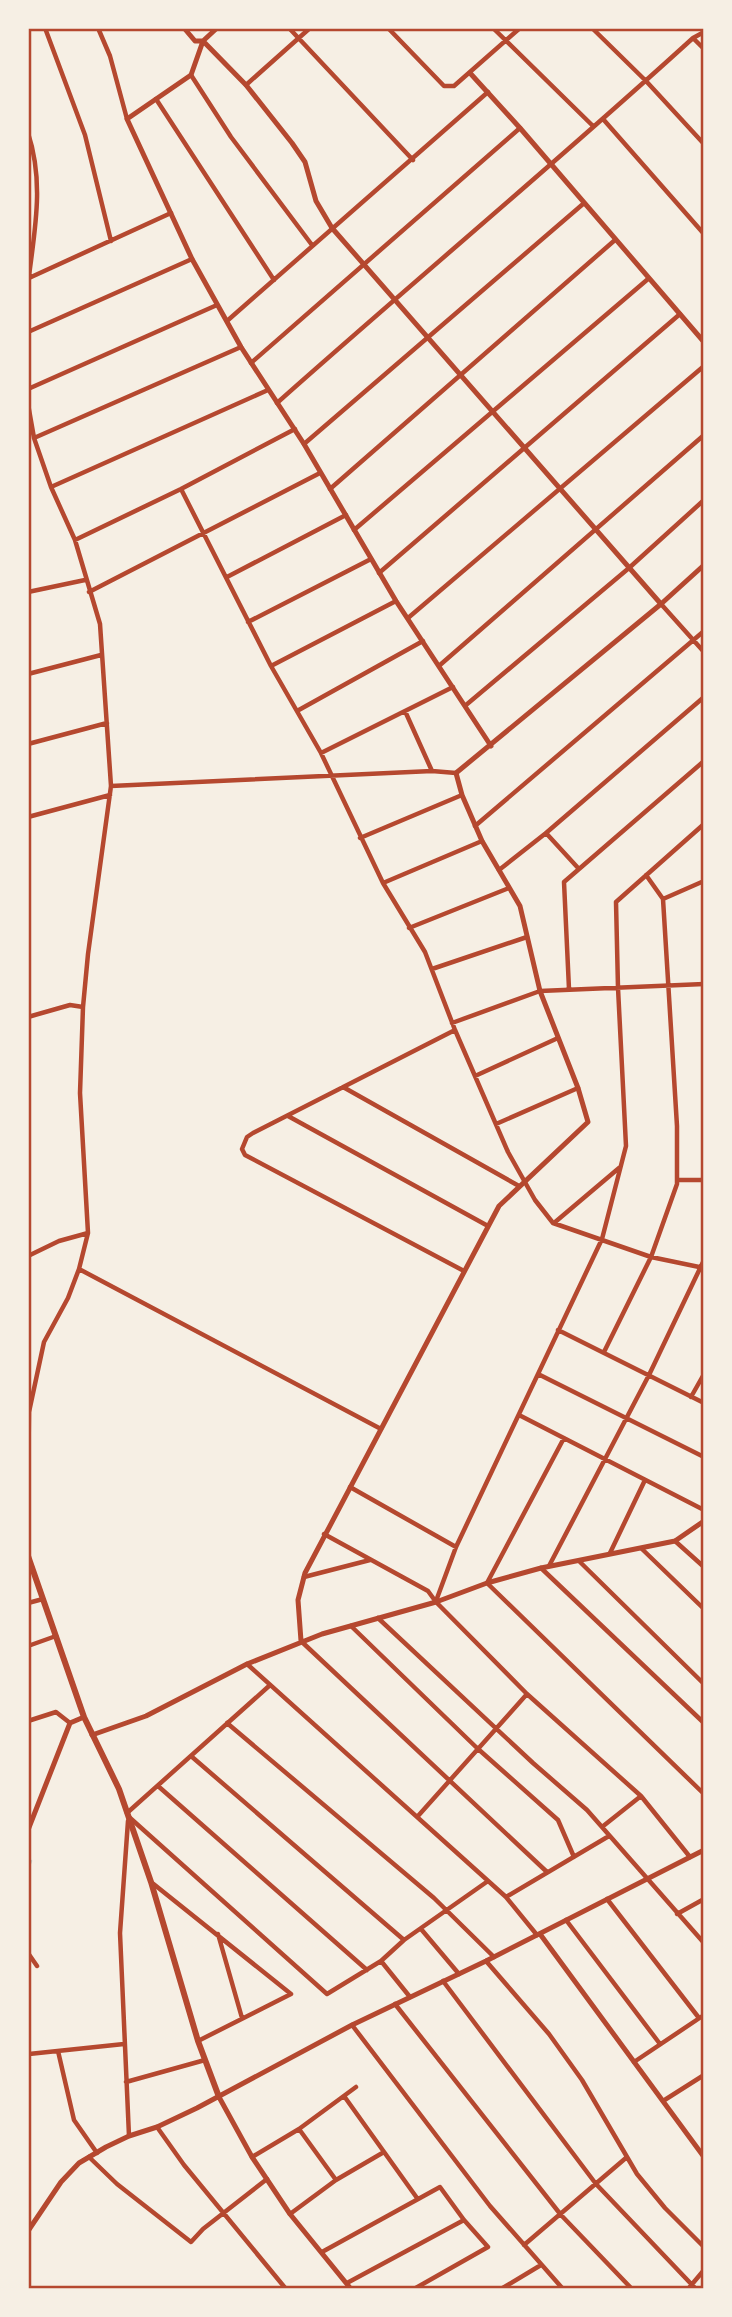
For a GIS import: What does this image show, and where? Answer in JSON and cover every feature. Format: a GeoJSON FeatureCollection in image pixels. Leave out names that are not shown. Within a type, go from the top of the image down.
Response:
{"type":"FeatureCollection","features":[{"type":"Feature","properties":{"kind":"main road"},"geometry":{"type":"LineString","coordinates":[[28,1556],[84,1717],[119,1789],[151,1882],[198,2041],[219,2097]]}},
{"type":"Feature","properties":{"kind":"street"},"geometry":{"type":"LineString","coordinates":[[45,28],[85,135],[111,242]]}},
{"type":"Feature","properties":{"kind":"street"},"geometry":{"type":"LineString","coordinates":[[98,28],[110,57],[127,119],[192,259],[217,305],[251,363],[295,429],[396,601],[491,746]]}},
{"type":"Feature","properties":{"kind":"street"},"geometry":{"type":"LineString","coordinates":[[184,28],[195,41],[203,41],[275,119],[305,162],[316,201],[332,228],[704,652]]}},
{"type":"Feature","properties":{"kind":"street"},"geometry":{"type":"LineString","coordinates":[[127,119],[191,75],[203,41],[217,28]]}},
{"type":"Feature","properties":{"kind":"street"},"geometry":{"type":"LineString","coordinates":[[289,28],[413,160]]}},
{"type":"Feature","properties":{"kind":"street"},"geometry":{"type":"LineString","coordinates":[[246,85],[310,28]]}},
{"type":"Feature","properties":{"kind":"street"},"geometry":{"type":"LineString","coordinates":[[388,28],[444,86],[454,86],[520,28]]}},
{"type":"Feature","properties":{"kind":"street"},"geometry":{"type":"LineString","coordinates":[[494,28],[593,126]]}},
{"type":"Feature","properties":{"kind":"street"},"geometry":{"type":"LineString","coordinates":[[592,28],[703,141]]}},
{"type":"Feature","properties":{"kind":"street"},"geometry":{"type":"LineString","coordinates":[[277,403],[395,298],[552,165],[693,38],[704,32]]}},
{"type":"Feature","properties":{"kind":"street"},"geometry":{"type":"LineString","coordinates":[[693,38],[704,49]]}},
{"type":"Feature","properties":{"kind":"street"},"geometry":{"type":"LineString","coordinates":[[470,73],[704,342]]}},
{"type":"Feature","properties":{"kind":"street"},"geometry":{"type":"LineString","coordinates":[[191,75],[232,137],[312,245]]}},
{"type":"Feature","properties":{"kind":"street"},"geometry":{"type":"LineString","coordinates":[[227,321],[488,92]]}},
{"type":"Feature","properties":{"kind":"street"},"geometry":{"type":"LineString","coordinates":[[156,99],[274,280]]}},
{"type":"Feature","properties":{"kind":"street"},"geometry":{"type":"LineString","coordinates":[[603,119],[704,234]]}},
{"type":"Feature","properties":{"kind":"street"},"geometry":{"type":"LineString","coordinates":[[251,363],[520,128]]}},
{"type":"Feature","properties":{"kind":"street"},"geometry":{"type":"LineString","coordinates":[[28,133],[34,150],[37,178],[37,222],[28,284]]}},
{"type":"Feature","properties":{"kind":"street"},"geometry":{"type":"LineString","coordinates":[[304,444],[583,204]]}},
{"type":"Feature","properties":{"kind":"street"},"geometry":{"type":"LineString","coordinates":[[29,278],[171,213]]}},
{"type":"Feature","properties":{"kind":"street"},"geometry":{"type":"LineString","coordinates":[[330,489],[615,240]]}},
{"type":"Feature","properties":{"kind":"street"},"geometry":{"type":"LineString","coordinates":[[28,332],[192,259]]}},
{"type":"Feature","properties":{"kind":"street"},"geometry":{"type":"LineString","coordinates":[[354,530],[648,279]]}},
{"type":"Feature","properties":{"kind":"street"},"geometry":{"type":"LineString","coordinates":[[28,389],[217,305]]}},
{"type":"Feature","properties":{"kind":"street"},"geometry":{"type":"LineString","coordinates":[[379,573],[680,314]]}},
{"type":"Feature","properties":{"kind":"street"},"geometry":{"type":"LineString","coordinates":[[34,438],[241,347]]}},
{"type":"Feature","properties":{"kind":"street"},"geometry":{"type":"LineString","coordinates":[[408,618],[704,366]]}},
{"type":"Feature","properties":{"kind":"street"},"geometry":{"type":"LineString","coordinates":[[51,487],[268,390]]}},
{"type":"Feature","properties":{"kind":"street"},"geometry":{"type":"LineString","coordinates":[[28,404],[34,438],[51,487],[75,540],[100,624],[111,786],[83,1007],[80,1093],[88,1233],[68,1298],[44,1342],[29,1412],[28,1496]]}},
{"type":"Feature","properties":{"kind":"street"},"geometry":{"type":"LineString","coordinates":[[75,540],[181,489],[295,429]]}},
{"type":"Feature","properties":{"kind":"street"},"geometry":{"type":"LineString","coordinates":[[440,665],[704,435]]}},
{"type":"Feature","properties":{"kind":"street"},"geometry":{"type":"LineString","coordinates":[[89,592],[320,473]]}},
{"type":"Feature","properties":{"kind":"street"},"geometry":{"type":"LineString","coordinates":[[181,489],[271,666],[321,753],[383,883],[425,953],[521,1184],[553,1223],[651,1257],[703,1268]]}},
{"type":"Feature","properties":{"kind":"street"},"geometry":{"type":"LineString","coordinates":[[466,705],[629,568],[704,500]]}},
{"type":"Feature","properties":{"kind":"street"},"geometry":{"type":"LineString","coordinates":[[227,577],[346,515]]}},
{"type":"Feature","properties":{"kind":"street"},"geometry":{"type":"LineString","coordinates":[[248,622],[371,559]]}},
{"type":"Feature","properties":{"kind":"street"},"geometry":{"type":"LineString","coordinates":[[111,786],[432,771],[456,773],[661,604],[704,565]]}},
{"type":"Feature","properties":{"kind":"street"},"geometry":{"type":"LineString","coordinates":[[28,592],[86,580]]}},
{"type":"Feature","properties":{"kind":"street"},"geometry":{"type":"LineString","coordinates":[[271,666],[396,601]]}},
{"type":"Feature","properties":{"kind":"street"},"geometry":{"type":"LineString","coordinates":[[475,826],[704,631]]}},
{"type":"Feature","properties":{"kind":"street"},"geometry":{"type":"LineString","coordinates":[[297,711],[423,641]]}},
{"type":"Feature","properties":{"kind":"street"},"geometry":{"type":"LineString","coordinates":[[28,674],[101,655]]}},
{"type":"Feature","properties":{"kind":"street"},"geometry":{"type":"LineString","coordinates":[[321,753],[453,687]]}},
{"type":"Feature","properties":{"kind":"street"},"geometry":{"type":"LineString","coordinates":[[499,870],[546,833],[704,696]]}},
{"type":"Feature","properties":{"kind":"street"},"geometry":{"type":"LineString","coordinates":[[405,711],[432,771]]}},
{"type":"Feature","properties":{"kind":"street"},"geometry":{"type":"LineString","coordinates":[[28,744],[107,723]]}},
{"type":"Feature","properties":{"kind":"street"},"geometry":{"type":"LineString","coordinates":[[569,989],[564,883],[704,761]]}},
{"type":"Feature","properties":{"kind":"street"},"geometry":{"type":"LineString","coordinates":[[456,773],[462,795],[482,841],[520,906],[540,991],[578,1088],[588,1122],[499,1206],[349,1486],[303,1578],[298,1600],[301,1641],[547,1872]]}},
{"type":"Feature","properties":{"kind":"street"},"geometry":{"type":"LineString","coordinates":[[28,817],[110,795]]}},
{"type":"Feature","properties":{"kind":"street"},"geometry":{"type":"LineString","coordinates":[[360,838],[462,795]]}},
{"type":"Feature","properties":{"kind":"street"},"geometry":{"type":"LineString","coordinates":[[436,1602],[456,1547],[602,1240],[626,1146],[616,902],[704,824]]}},
{"type":"Feature","properties":{"kind":"street"},"geometry":{"type":"LineString","coordinates":[[546,833],[579,869]]}},
{"type":"Feature","properties":{"kind":"street"},"geometry":{"type":"LineString","coordinates":[[383,883],[482,841]]}},
{"type":"Feature","properties":{"kind":"street"},"geometry":{"type":"LineString","coordinates":[[604,1352],[651,1257],[677,1180],[677,1126],[663,899],[646,875]]}},
{"type":"Feature","properties":{"kind":"street"},"geometry":{"type":"LineString","coordinates":[[663,899],[704,881]]}},
{"type":"Feature","properties":{"kind":"street"},"geometry":{"type":"LineString","coordinates":[[409,928],[509,888]]}},
{"type":"Feature","properties":{"kind":"street"},"geometry":{"type":"LineString","coordinates":[[432,969],[527,937]]}},
{"type":"Feature","properties":{"kind":"street"},"geometry":{"type":"LineString","coordinates":[[452,1023],[540,991],[704,984]]}},
{"type":"Feature","properties":{"kind":"street"},"geometry":{"type":"LineString","coordinates":[[28,1017],[70,1005],[83,1007]]}},
{"type":"Feature","properties":{"kind":"street"},"geometry":{"type":"LineString","coordinates":[[455,1030],[247,1137],[243,1149],[245,1154],[464,1271]]}},
{"type":"Feature","properties":{"kind":"street"},"geometry":{"type":"LineString","coordinates":[[475,1076],[558,1038]]}},
{"type":"Feature","properties":{"kind":"street"},"geometry":{"type":"LineString","coordinates":[[343,1087],[521,1184]]}},
{"type":"Feature","properties":{"kind":"street"},"geometry":{"type":"LineString","coordinates":[[496,1124],[578,1088]]}},
{"type":"Feature","properties":{"kind":"street"},"geometry":{"type":"LineString","coordinates":[[287,1116],[488,1226]]}},
{"type":"Feature","properties":{"kind":"street"},"geometry":{"type":"LineString","coordinates":[[553,1223],[620,1167]]}},
{"type":"Feature","properties":{"kind":"street"},"geometry":{"type":"LineString","coordinates":[[677,1180],[704,1180]]}},
{"type":"Feature","properties":{"kind":"street"},"geometry":{"type":"LineString","coordinates":[[28,1256],[59,1241],[88,1233]]}},
{"type":"Feature","properties":{"kind":"street"},"geometry":{"type":"LineString","coordinates":[[549,1566],[649,1376],[703,1268],[704,1260]]}},
{"type":"Feature","properties":{"kind":"street"},"geometry":{"type":"LineString","coordinates":[[79,1269],[381,1429]]}},
{"type":"Feature","properties":{"kind":"street"},"geometry":{"type":"LineString","coordinates":[[558,1330],[704,1403]]}},
{"type":"Feature","properties":{"kind":"street"},"geometry":{"type":"LineString","coordinates":[[538,1374],[704,1457]]}},
{"type":"Feature","properties":{"kind":"street"},"geometry":{"type":"LineString","coordinates":[[691,1397],[704,1374]]}},
{"type":"Feature","properties":{"kind":"street"},"geometry":{"type":"LineString","coordinates":[[519,1415],[704,1510]]}},
{"type":"Feature","properties":{"kind":"street"},"geometry":{"type":"LineString","coordinates":[[486,1583],[564,1438]]}},
{"type":"Feature","properties":{"kind":"street"},"geometry":{"type":"LineString","coordinates":[[610,1553],[645,1480]]}},
{"type":"Feature","properties":{"kind":"street"},"geometry":{"type":"LineString","coordinates":[[349,1486],[456,1547]]}},
{"type":"Feature","properties":{"kind":"street"},"geometry":{"type":"LineString","coordinates":[[92,1735],[146,1716],[247,1664],[301,1641],[541,1568],[675,1541],[704,1521]]}},
{"type":"Feature","properties":{"kind":"street"},"geometry":{"type":"LineString","coordinates":[[324,1534],[428,1591],[527,1694],[642,1796],[690,1857]]}},
{"type":"Feature","properties":{"kind":"street"},"geometry":{"type":"LineString","coordinates":[[675,1541],[704,1567]]}},
{"type":"Feature","properties":{"kind":"street"},"geometry":{"type":"LineString","coordinates":[[642,1549],[704,1609]]}},
{"type":"Feature","properties":{"kind":"street"},"geometry":{"type":"LineString","coordinates":[[303,1578],[370,1560]]}},
{"type":"Feature","properties":{"kind":"street"},"geometry":{"type":"LineString","coordinates":[[578,1560],[704,1684]]}},
{"type":"Feature","properties":{"kind":"street"},"geometry":{"type":"LineString","coordinates":[[541,1568],[704,1723]]}},
{"type":"Feature","properties":{"kind":"street"},"geometry":{"type":"LineString","coordinates":[[486,1583],[704,1794]]}},
{"type":"Feature","properties":{"kind":"street"},"geometry":{"type":"LineString","coordinates":[[28,1603],[43,1599]]}},
{"type":"Feature","properties":{"kind":"street"},"geometry":{"type":"LineString","coordinates":[[378,1618],[587,1810],[704,1943]]}},
{"type":"Feature","properties":{"kind":"street"},"geometry":{"type":"LineString","coordinates":[[351,1625],[477,1748],[558,1820],[574,1857]]}},
{"type":"Feature","properties":{"kind":"street"},"geometry":{"type":"LineString","coordinates":[[28,1646],[57,1636]]}},
{"type":"Feature","properties":{"kind":"street"},"geometry":{"type":"LineString","coordinates":[[247,1664],[506,1897],[539,1935],[704,2157]]}},
{"type":"Feature","properties":{"kind":"street"},"geometry":{"type":"LineString","coordinates":[[129,2136],[120,1933],[128,1815],[269,1686]]}},
{"type":"Feature","properties":{"kind":"street"},"geometry":{"type":"LineString","coordinates":[[418,1816],[527,1694]]}},
{"type":"Feature","properties":{"kind":"street"},"geometry":{"type":"LineString","coordinates":[[28,1721],[57,1712],[70,1723]]}},
{"type":"Feature","properties":{"kind":"street"},"geometry":{"type":"LineString","coordinates":[[28,1830],[70,1723],[84,1717]]}},
{"type":"Feature","properties":{"kind":"street"},"geometry":{"type":"LineString","coordinates":[[228,1723],[448,1911],[494,1957]]}},
{"type":"Feature","properties":{"kind":"street"},"geometry":{"type":"LineString","coordinates":[[191,1756],[404,1940]]}},
{"type":"Feature","properties":{"kind":"street"},"geometry":{"type":"LineString","coordinates":[[158,1786],[367,1970]]}},
{"type":"Feature","properties":{"kind":"street"},"geometry":{"type":"LineString","coordinates":[[602,1826],[642,1796]]}},
{"type":"Feature","properties":{"kind":"street"},"geometry":{"type":"LineString","coordinates":[[128,1815],[327,1994],[381,1961],[404,1940],[488,1881]]}},
{"type":"Feature","properties":{"kind":"street"},"geometry":{"type":"LineString","coordinates":[[506,1897],[609,1836]]}},
{"type":"Feature","properties":{"kind":"street"},"geometry":{"type":"LineString","coordinates":[[28,2231],[61,2182],[79,2163],[89,2157],[129,2136],[157,2127],[219,2097],[352,2025],[539,1935],[704,1850]]}},
{"type":"Feature","properties":{"kind":"street"},"geometry":{"type":"LineString","coordinates":[[151,1882],[291,1994],[198,2041]]}},
{"type":"Feature","properties":{"kind":"street"},"geometry":{"type":"LineString","coordinates":[[607,1899],[702,2017],[634,2062]]}},
{"type":"Feature","properties":{"kind":"street"},"geometry":{"type":"LineString","coordinates":[[677,1914],[704,1899]]}},
{"type":"Feature","properties":{"kind":"street"},"geometry":{"type":"LineString","coordinates":[[566,1920],[660,2044]]}},
{"type":"Feature","properties":{"kind":"street"},"geometry":{"type":"LineString","coordinates":[[421,1929],[459,1974]]}},
{"type":"Feature","properties":{"kind":"street"},"geometry":{"type":"LineString","coordinates":[[218,1933],[242,2018]]}},
{"type":"Feature","properties":{"kind":"street"},"geometry":{"type":"LineString","coordinates":[[28,1953],[37,1966]]}},
{"type":"Feature","properties":{"kind":"street"},"geometry":{"type":"LineString","coordinates":[[381,1961],[410,1997]]}},
{"type":"Feature","properties":{"kind":"street"},"geometry":{"type":"LineString","coordinates":[[486,1961],[550,2034],[582,2080],[637,2174],[665,2208],[704,2247]]}},
{"type":"Feature","properties":{"kind":"street"},"geometry":{"type":"LineString","coordinates":[[443,1981],[596,2184],[692,2288],[704,2270]]}},
{"type":"Feature","properties":{"kind":"street"},"geometry":{"type":"LineString","coordinates":[[395,2004],[561,2215],[632,2289]]}},
{"type":"Feature","properties":{"kind":"street"},"geometry":{"type":"LineString","coordinates":[[352,2025],[483,2196],[563,2289]]}},
{"type":"Feature","properties":{"kind":"street"},"geometry":{"type":"LineString","coordinates":[[29,2054],[124,2044]]}},
{"type":"Feature","properties":{"kind":"street"},"geometry":{"type":"LineString","coordinates":[[58,2051],[74,2120],[97,2153]]}},
{"type":"Feature","properties":{"kind":"street"},"geometry":{"type":"LineString","coordinates":[[126,2082],[205,2060]]}},
{"type":"Feature","properties":{"kind":"street"},"geometry":{"type":"LineString","coordinates":[[662,2102],[704,2075]]}},
{"type":"Feature","properties":{"kind":"street"},"geometry":{"type":"LineString","coordinates":[[252,2157],[299,2129],[356,2087]]}},
{"type":"Feature","properties":{"kind":"street"},"geometry":{"type":"LineString","coordinates":[[344,2096],[417,2198]]}},
{"type":"Feature","properties":{"kind":"street"},"geometry":{"type":"LineString","coordinates":[[219,2097],[252,2157],[290,2214],[351,2289]]}},
{"type":"Feature","properties":{"kind":"street"},"geometry":{"type":"LineString","coordinates":[[157,2127],[223,2214],[286,2289]]}},
{"type":"Feature","properties":{"kind":"street"},"geometry":{"type":"LineString","coordinates":[[299,2129],[336,2180]]}},
{"type":"Feature","properties":{"kind":"street"},"geometry":{"type":"LineString","coordinates":[[697,2150],[704,2145]]}},
{"type":"Feature","properties":{"kind":"street"},"geometry":{"type":"LineString","coordinates":[[290,2214],[336,2180],[384,2152]]}},
{"type":"Feature","properties":{"kind":"street"},"geometry":{"type":"LineString","coordinates":[[89,2157],[117,2184],[191,2242],[203,2229],[267,2179]]}},
{"type":"Feature","properties":{"kind":"street"},"geometry":{"type":"LineString","coordinates":[[524,2245],[627,2157]]}},
{"type":"Feature","properties":{"kind":"street"},"geometry":{"type":"LineString","coordinates":[[322,2252],[440,2187],[488,2247],[415,2289]]}},
{"type":"Feature","properties":{"kind":"street"},"geometry":{"type":"LineString","coordinates":[[347,2283],[464,2220]]}},
{"type":"Feature","properties":{"kind":"street"},"geometry":{"type":"LineString","coordinates":[[500,2289],[541,2265]]}},
{"type":"Feature","properties":{"kind":"waterway"},"geometry":{"type":"LineString","coordinates":[[28,1869],[31,1861]]}}]}
